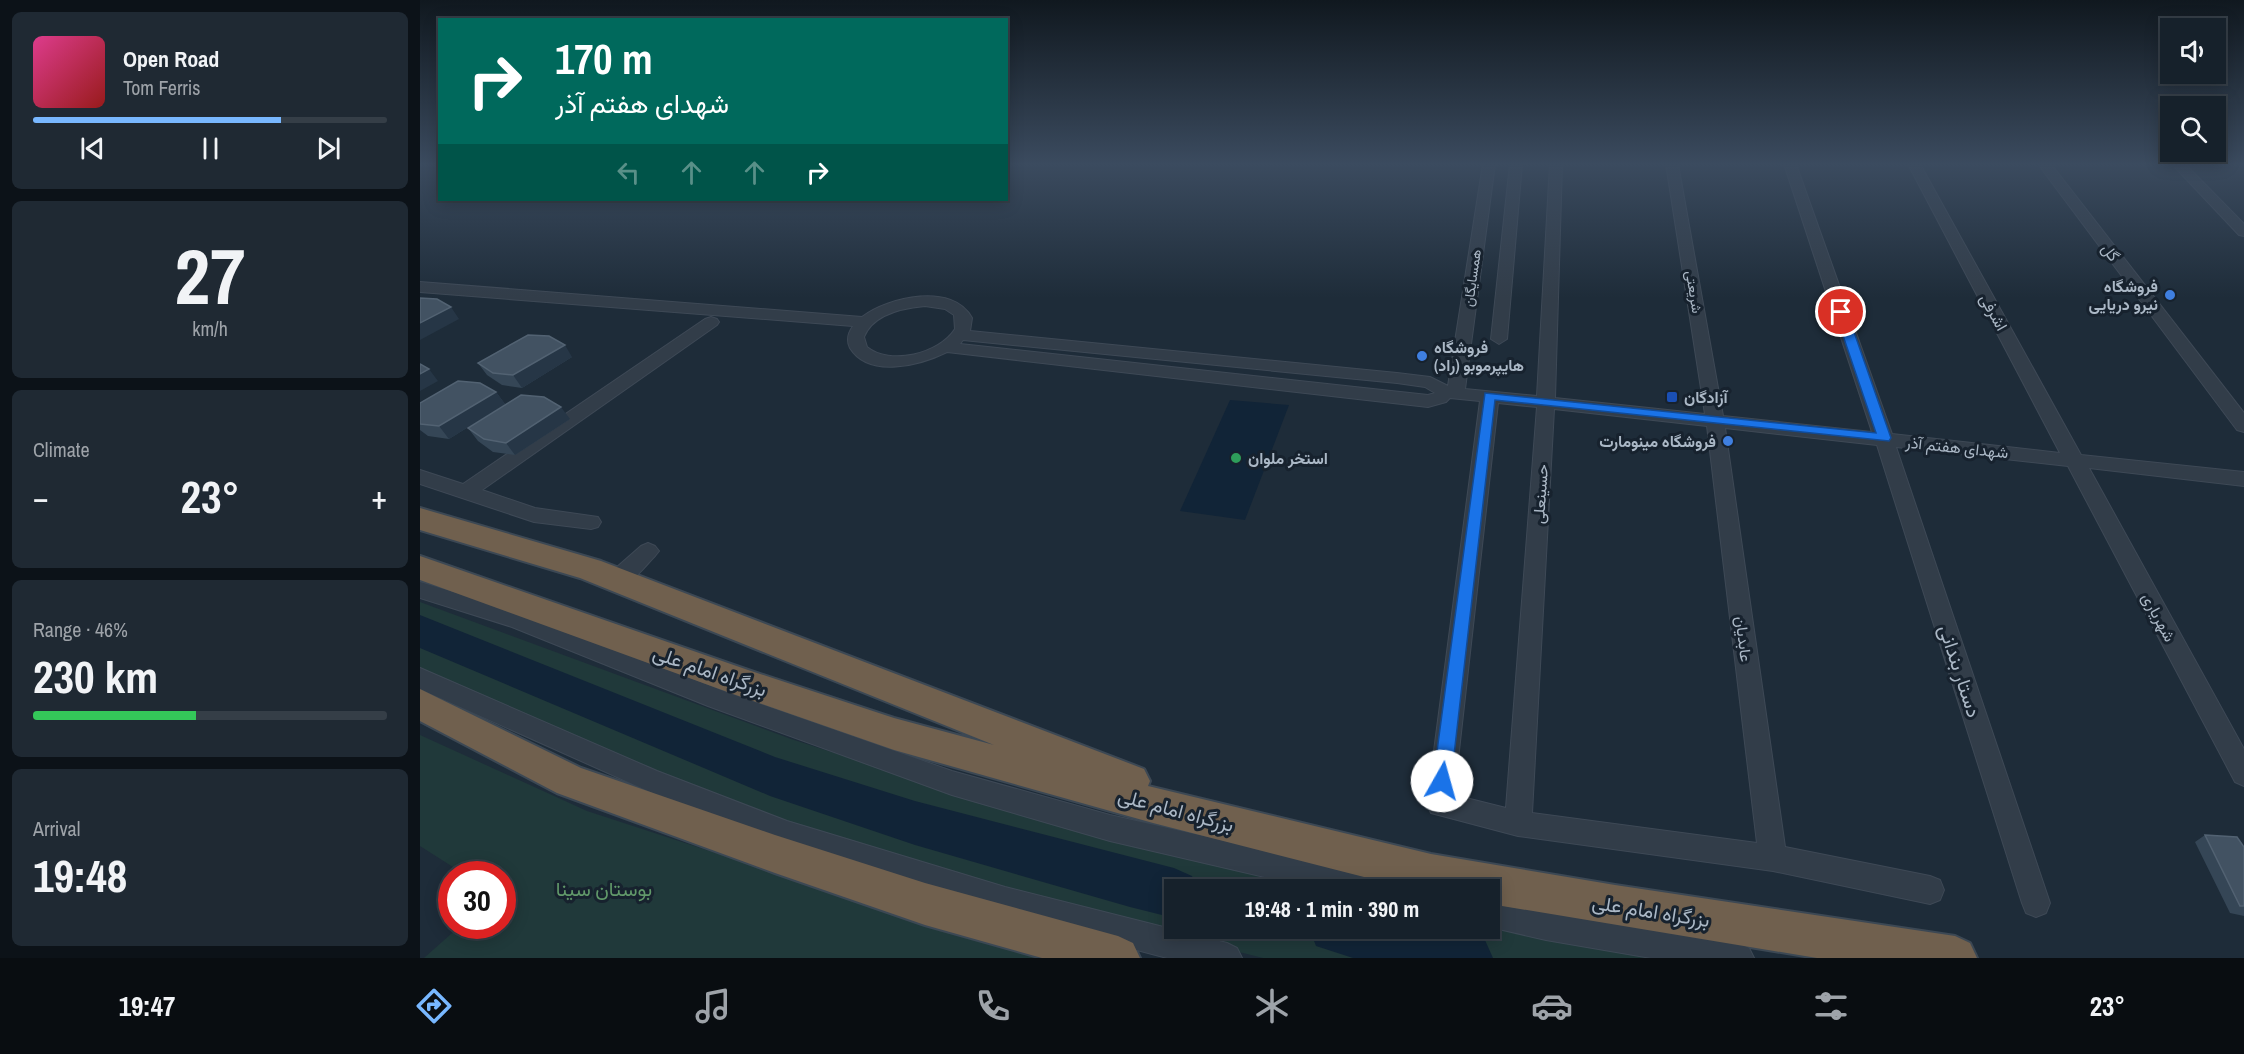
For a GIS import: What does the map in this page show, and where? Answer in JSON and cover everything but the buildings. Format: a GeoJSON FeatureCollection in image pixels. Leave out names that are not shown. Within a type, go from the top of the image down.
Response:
{"type":"FeatureCollection","features":[{"type":"Feature","properties":{"kind":"highway"},"geometry":{"type":"LineString","coordinates":[[420,519],[576,564],[1103,771],[1317,846]]}},
{"type":"Feature","properties":{"kind":"highway","name":"بزرگراه امام علی"},"geometry":{"type":"LineString","coordinates":[[420,568],[894,734],[1153,805],[1431,874],[1603,904],[1955,958]]}},
{"type":"Feature","properties":{"kind":"highway"},"geometry":{"type":"LineString","coordinates":[[420,704],[570,781],[774,854],[926,904],[1118,958]]}},
{"type":"Feature","properties":{"kind":"street","name":"همسایگان"},"geometry":{"type":"LineString","coordinates":[[1451,392],[1482,209]]}},
{"type":"Feature","properties":{"kind":"street"},"geometry":{"type":"LineString","coordinates":[[1499,339],[1512,209]]}},
{"type":"Feature","properties":{"kind":"street","name":"حسینعلی"},"geometry":{"type":"LineString","coordinates":[[1518,825],[1546,401],[1554,209]]}},
{"type":"Feature","properties":{"kind":"street","name":"شریعتی"},"geometry":{"type":"LineString","coordinates":[[1680,209],[1715,420]]}},
{"type":"Feature","properties":{"kind":"street","name":"دستار بندانی"},"geometry":{"type":"LineString","coordinates":[[1805,209],[1884,438],[2036,903]]}},
{"type":"Feature","properties":{"kind":"street","name":"اشرفی"},"geometry":{"type":"LineString","coordinates":[[1938,209],[2074,460]]}},
{"type":"Feature","properties":{"kind":"street","name":"گل"},"geometry":{"type":"LineString","coordinates":[[2078,209],[2244,426]]}},
{"type":"Feature","properties":{"kind":"street"},"geometry":{"type":"LineString","coordinates":[[2221,209],[2244,232]]}},
{"type":"Feature","properties":{"kind":"street"},"geometry":{"type":"LineString","coordinates":[[420,287],[861,328]]}},
{"type":"Feature","properties":{"kind":"street"},"geometry":{"type":"LineString","coordinates":[[420,297],[711,322],[861,328]]}},
{"type":"Feature","properties":{"kind":"street"},"geometry":{"type":"LineString","coordinates":[[907,303],[941,303],[955,307],[962,315],[964,324],[960,335],[944,347],[920,358],[885,361],[860,352],[855,344],[861,328],[889,308],[907,303]]}},
{"type":"Feature","properties":{"kind":"street"},"geometry":{"type":"LineString","coordinates":[[466,492],[711,322]]}},
{"type":"Feature","properties":{"kind":"street"},"geometry":{"type":"LineString","coordinates":[[960,335],[1430,382],[1451,392]]}},
{"type":"Feature","properties":{"kind":"street"},"geometry":{"type":"LineString","coordinates":[[944,347],[1428,401],[1451,392]]}},
{"type":"Feature","properties":{"kind":"street"},"geometry":{"type":"LineString","coordinates":[[1342,391],[1346,373]]}},
{"type":"Feature","properties":{"kind":"street","name":"شهدای هفتم آذر"},"geometry":{"type":"LineString","coordinates":[[1451,392],[2244,479]]}},
{"type":"Feature","properties":{"kind":"street"},"geometry":{"type":"LineString","coordinates":[[1490,395],[1440,804],[1518,825],[1773,858],[1930,890]]}},
{"type":"Feature","properties":{"kind":"street","name":"عابدیان"},"geometry":{"type":"LineString","coordinates":[[1715,420],[1773,858]]}},
{"type":"Feature","properties":{"kind":"street","name":"شهریاری"},"geometry":{"type":"LineString","coordinates":[[2074,460],[2244,774]]}},
{"type":"Feature","properties":{"kind":"street"},"geometry":{"type":"LineString","coordinates":[[420,477],[534,515],[591,522]]}},
{"type":"Feature","properties":{"kind":"street"},"geometry":{"type":"LineString","coordinates":[[617,580],[648,551]]}},
{"type":"Feature","properties":{"kind":"street"},"geometry":{"type":"LineString","coordinates":[[420,590],[519,620],[717,699],[952,783],[1110,828],[1333,879]]}},
{"type":"Feature","properties":{"kind":"street"},"geometry":{"type":"LineString","coordinates":[[420,678],[567,746],[787,834],[968,890],[1227,958]]}},
{"type":"Feature","properties":{"kind":"street"},"geometry":{"type":"LineString","coordinates":[[1500,915],[1546,926],[1739,958]]}},
{"type":"Feature","properties":{"kind":"green space"},"geometry":{"type":"Polygon","coordinates":[[[420,602],[791,739],[987,802],[1306,879],[1164,879],[1164,933],[837,845],[711,797],[420,671],[420,602]]]}},
{"type":"Feature","properties":{"kind":"green space","name":"بوستان سینا"},"geometry":{"type":"Polygon","coordinates":[[[420,735],[587,811],[1037,958],[424,958],[445,939],[516,939],[516,861],[444,861],[420,846],[420,735]]]}},
{"type":"Feature","properties":{"kind":"green space"},"geometry":{"type":"Polygon","coordinates":[[[1500,921],[1702,958],[1263,958],[1188,939],[1500,939],[1500,921]]]}},
{"type":"Feature","properties":{"kind":"water","name":"استخر ملوان"},"geometry":{"type":"Polygon","coordinates":[[[1230,400],[1289,405],[1245,520],[1180,511],[1230,400]]]}},
{"type":"Feature","properties":{"kind":"waterway"},"geometry":{"type":"LineString","coordinates":[[420,631],[770,776],[915,823],[1164,891]]}},
{"type":"Feature","properties":{"kind":"waterway"},"geometry":{"type":"LineString","coordinates":[[1383,939],[1467,958]]}},
{"type":"Feature","properties":{"kind":"place","name":"فروشگاه نیرو دریایی"},"geometry":{"type":"Point","coordinates":[2170,295]}},
{"type":"Feature","properties":{"kind":"place","name":"فروشگاه هایپرموبو (راد)"},"geometry":{"type":"Point","coordinates":[1422,356]}},
{"type":"Feature","properties":{"kind":"place","name":"آزادگان"},"geometry":{"type":"Point","coordinates":[1672,397]}},
{"type":"Feature","properties":{"kind":"place","name":"فروشگاه مینومارت"},"geometry":{"type":"Point","coordinates":[1728,441]}},
{"type":"Feature","properties":{"kind":"place","name":"استخر ملوان"},"geometry":{"type":"Point","coordinates":[1236,458]}},
{"type":"Feature","properties":{"kind":"route"},"geometry":{"type":"LineString","coordinates":[[1442,781],[1490,395],[1884,438],[1841,312]]}}]}
